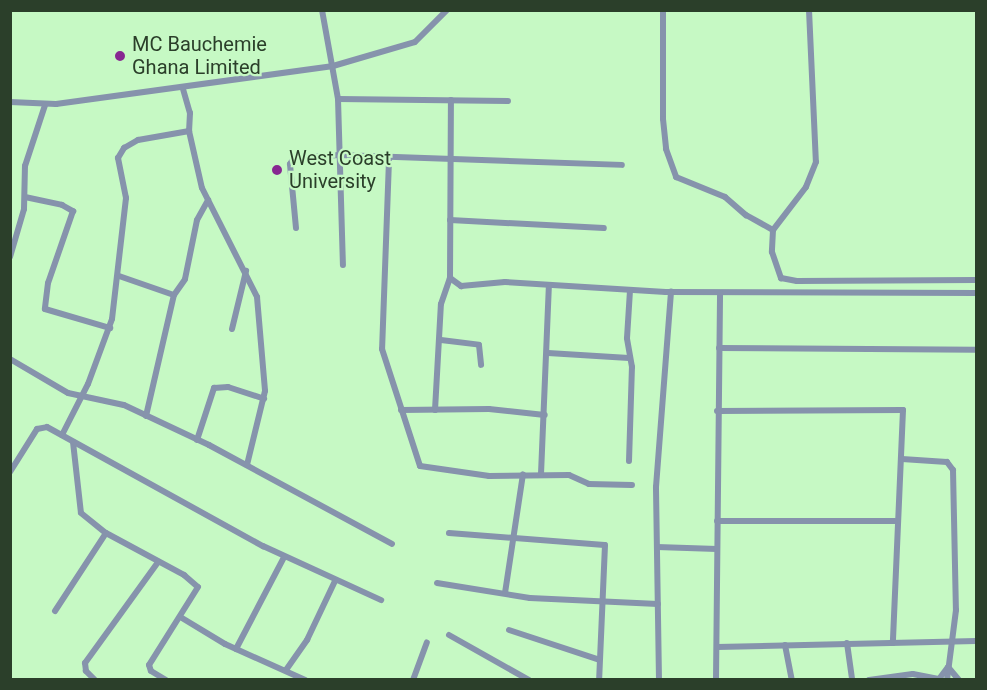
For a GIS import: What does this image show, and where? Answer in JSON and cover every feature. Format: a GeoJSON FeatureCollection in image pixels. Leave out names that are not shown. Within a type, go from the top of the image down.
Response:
{"type":"FeatureCollection","features":[{"type":"Feature","properties":{"kind":"street"},"geometry":{"type":"LineString","coordinates":[[322,10],[338,99],[343,265]]}},
{"type":"Feature","properties":{"kind":"street"},"geometry":{"type":"LineString","coordinates":[[10,102],[45,105],[183,89],[333,66],[415,42],[447,10]]}},
{"type":"Feature","properties":{"kind":"street"},"geometry":{"type":"LineString","coordinates":[[663,10],[663,119],[666,149],[676,177],[725,197],[746,215],[773,230]]}},
{"type":"Feature","properties":{"kind":"street"},"geometry":{"type":"LineString","coordinates":[[809,10],[816,162],[806,187],[773,230],[772,252],[781,278],[787,280],[976,280]]}},
{"type":"Feature","properties":{"kind":"street"},"geometry":{"type":"LineString","coordinates":[[183,89],[190,113],[189,131],[208,200],[246,271],[257,297],[263,338],[264,399],[247,465]]}},
{"type":"Feature","properties":{"kind":"street"},"geometry":{"type":"LineString","coordinates":[[338,99],[508,101]]}},
{"type":"Feature","properties":{"kind":"street"},"geometry":{"type":"LineString","coordinates":[[435,410],[441,340],[441,304],[450,278],[451,100]]}},
{"type":"Feature","properties":{"kind":"street"},"geometry":{"type":"LineString","coordinates":[[10,257],[25,197],[25,166],[45,105]]}},
{"type":"Feature","properties":{"kind":"street"},"geometry":{"type":"LineString","coordinates":[[62,435],[83,395],[110,328],[119,276],[126,198],[118,167],[120,152],[138,140],[189,131]]}},
{"type":"Feature","properties":{"kind":"street"},"geometry":{"type":"LineString","coordinates":[[296,228],[291,161],[339,155],[389,160],[622,165]]}},
{"type":"Feature","properties":{"kind":"street"},"geometry":{"type":"LineString","coordinates":[[389,160],[382,350],[420,466],[470,470],[489,476],[569,475],[589,484],[632,485]]}},
{"type":"Feature","properties":{"kind":"street"},"geometry":{"type":"LineString","coordinates":[[25,197],[62,205],[73,212],[48,283],[45,309],[110,328]]}},
{"type":"Feature","properties":{"kind":"street"},"geometry":{"type":"LineString","coordinates":[[146,416],[174,295],[185,279],[197,220],[208,200]]}},
{"type":"Feature","properties":{"kind":"street"},"geometry":{"type":"LineString","coordinates":[[450,220],[604,228]]}},
{"type":"Feature","properties":{"kind":"street"},"geometry":{"type":"LineString","coordinates":[[232,329],[246,271]]}},
{"type":"Feature","properties":{"kind":"street"},"geometry":{"type":"LineString","coordinates":[[119,276],[174,295]]}},
{"type":"Feature","properties":{"kind":"street"},"geometry":{"type":"LineString","coordinates":[[450,278],[462,286],[505,282],[671,292],[976,293]]}},
{"type":"Feature","properties":{"kind":"street"},"geometry":{"type":"LineString","coordinates":[[541,474],[548,354],[549,285]]}},
{"type":"Feature","properties":{"kind":"street"},"geometry":{"type":"LineString","coordinates":[[629,461],[632,367],[629,358],[630,290]]}},
{"type":"Feature","properties":{"kind":"street"},"geometry":{"type":"LineString","coordinates":[[659,680],[656,487],[671,292]]}},
{"type":"Feature","properties":{"kind":"street"},"geometry":{"type":"LineString","coordinates":[[716,680],[720,293]]}},
{"type":"Feature","properties":{"kind":"street"},"geometry":{"type":"LineString","coordinates":[[441,340],[479,345],[481,365]]}},
{"type":"Feature","properties":{"kind":"street"},"geometry":{"type":"LineString","coordinates":[[719,348],[976,350]]}},
{"type":"Feature","properties":{"kind":"street"},"geometry":{"type":"LineString","coordinates":[[548,354],[629,358]]}},
{"type":"Feature","properties":{"kind":"street"},"geometry":{"type":"LineString","coordinates":[[10,360],[68,393],[99,397],[197,440],[392,544]]}},
{"type":"Feature","properties":{"kind":"street"},"geometry":{"type":"LineString","coordinates":[[197,440],[214,388],[228,387],[264,399]]}},
{"type":"Feature","properties":{"kind":"street"},"geometry":{"type":"LineString","coordinates":[[401,410],[489,409],[545,415]]}},
{"type":"Feature","properties":{"kind":"street"},"geometry":{"type":"LineString","coordinates":[[717,411],[903,410],[902,459],[895,522],[897,619],[893,643]]}},
{"type":"Feature","properties":{"kind":"street"},"geometry":{"type":"LineString","coordinates":[[10,472],[37,429],[47,427],[146,484],[284,557],[381,600]]}},
{"type":"Feature","properties":{"kind":"street"},"geometry":{"type":"LineString","coordinates":[[73,441],[79,474],[77,506],[106,533],[198,587],[182,618],[149,665],[151,671],[166,680]]}},
{"type":"Feature","properties":{"kind":"street"},"geometry":{"type":"LineString","coordinates":[[902,459],[947,462],[953,470],[956,610],[947,680]]}},
{"type":"Feature","properties":{"kind":"street"},"geometry":{"type":"LineString","coordinates":[[505,593],[523,474]]}},
{"type":"Feature","properties":{"kind":"street"},"geometry":{"type":"LineString","coordinates":[[717,521],[895,522]]}},
{"type":"Feature","properties":{"kind":"street"},"geometry":{"type":"LineString","coordinates":[[55,611],[106,533]]}},
{"type":"Feature","properties":{"kind":"street"},"geometry":{"type":"LineString","coordinates":[[449,533],[514,536],[605,545],[597,659],[599,680]]}},
{"type":"Feature","properties":{"kind":"street"},"geometry":{"type":"LineString","coordinates":[[657,547],[717,549]]}},
{"type":"Feature","properties":{"kind":"street"},"geometry":{"type":"LineString","coordinates":[[236,649],[284,557]]}},
{"type":"Feature","properties":{"kind":"street"},"geometry":{"type":"LineString","coordinates":[[95,680],[86,671],[85,663],[158,562]]}},
{"type":"Feature","properties":{"kind":"street"},"geometry":{"type":"LineString","coordinates":[[286,670],[307,640],[335,581]]}},
{"type":"Feature","properties":{"kind":"street"},"geometry":{"type":"LineString","coordinates":[[437,583],[538,598],[572,597],[602,604],[658,604]]}},
{"type":"Feature","properties":{"kind":"street"},"geometry":{"type":"LineString","coordinates":[[182,618],[236,649],[305,680]]}},
{"type":"Feature","properties":{"kind":"street"},"geometry":{"type":"LineString","coordinates":[[509,630],[597,659]]}},
{"type":"Feature","properties":{"kind":"street"},"geometry":{"type":"LineString","coordinates":[[449,635],[529,680]]}},
{"type":"Feature","properties":{"kind":"street"},"geometry":{"type":"LineString","coordinates":[[717,647],[976,641]]}},
{"type":"Feature","properties":{"kind":"street"},"geometry":{"type":"LineString","coordinates":[[412,680],[427,642]]}},
{"type":"Feature","properties":{"kind":"street"},"geometry":{"type":"LineString","coordinates":[[847,644],[852,680]]}},
{"type":"Feature","properties":{"kind":"street"},"geometry":{"type":"LineString","coordinates":[[785,645],[792,680]]}},
{"type":"Feature","properties":{"kind":"street"},"geometry":{"type":"LineString","coordinates":[[948,667],[959,679]]}},
{"type":"Feature","properties":{"kind":"street"},"geometry":{"type":"LineString","coordinates":[[869,680],[913,674],[939,679],[948,667]]}},
{"type":"Feature","properties":{"kind":"place","name":"MC Bauchemie Ghana Limited"},"geometry":{"type":"Point","coordinates":[120,56]}},
{"type":"Feature","properties":{"kind":"place","name":"West Coast University"},"geometry":{"type":"Point","coordinates":[277,170]}}]}
